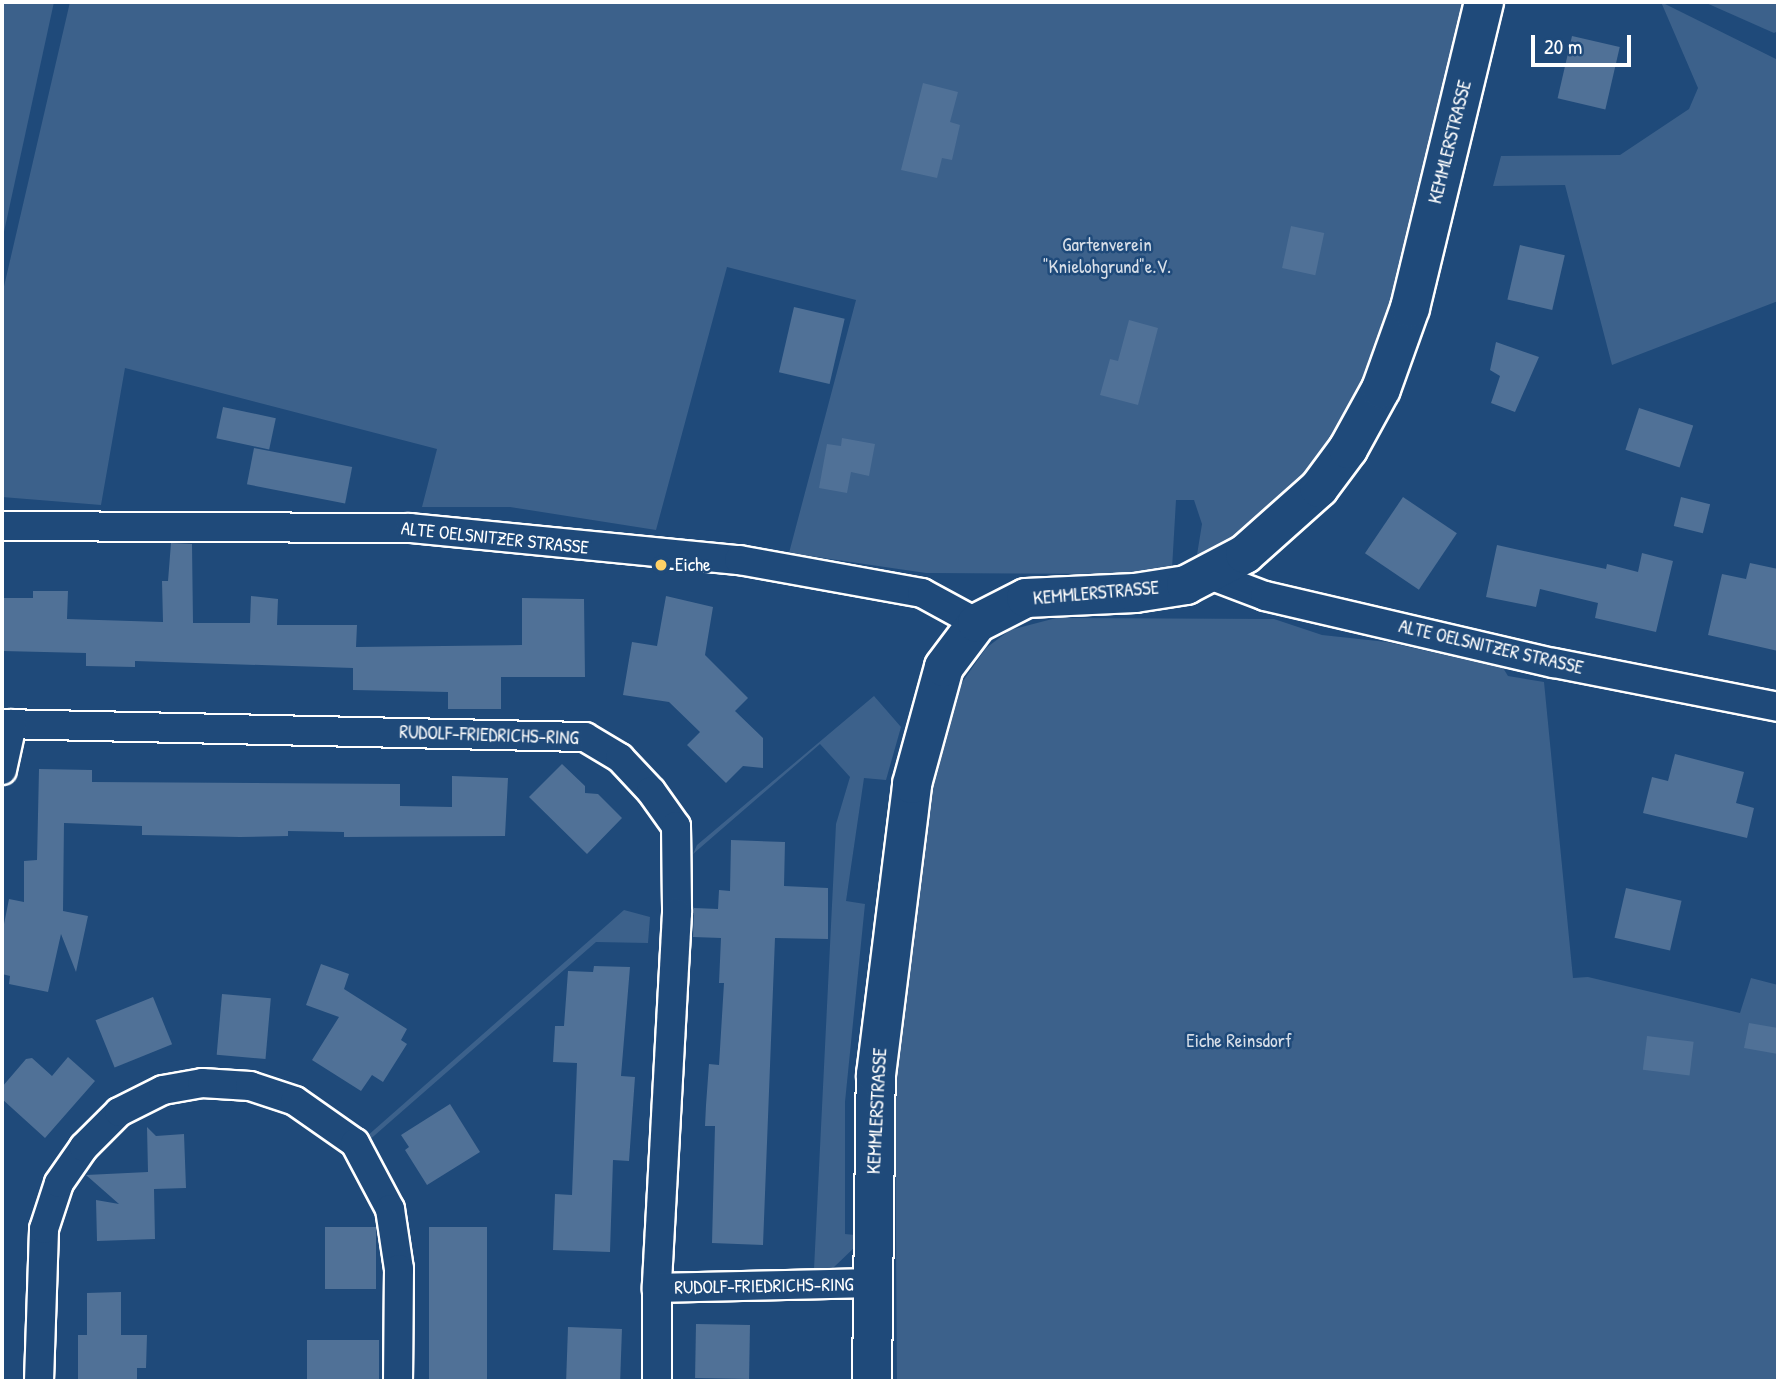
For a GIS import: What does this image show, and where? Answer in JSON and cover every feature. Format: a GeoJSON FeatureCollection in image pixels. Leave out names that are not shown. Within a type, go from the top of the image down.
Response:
{"type":"FeatureCollection","features":[{"type":"Feature","properties":{"kind":"street","name":"KEMMLERSTRASSE"},"geometry":{"type":"LineString","coordinates":[[872,1381],[871,1283],[876,1075],[912,784],[944,667],[977,623],[1026,598],[1135,593],[1186,585],[1245,554],[1319,488],[1349,449],[1381,389],[1410,308],[1484,2]]}},
{"type":"Feature","properties":{"kind":"street","name":"ALTE OELSNITZER STRASSE"},"geometry":{"type":"LineString","coordinates":[[2,526],[410,528],[739,560],[922,593],[977,623]]}},
{"type":"Feature","properties":{"kind":"street","name":"ALTE OELSNITZER STRASSE"},"geometry":{"type":"LineString","coordinates":[[1206,574],[1265,596],[1555,663],[1778,707]]}},
{"type":"Feature","properties":{"kind":"street","name":"RUDOLF-FRIEDRICHS-RING"},"geometry":{"type":"LineString","coordinates":[[2,770],[7,724],[585,737],[620,758],[651,791],[676,827],[677,912],[657,1289],[657,1381]]}},
{"type":"Feature","properties":{"kind":"street"},"geometry":{"type":"LineString","coordinates":[[39,1381],[44,1228],[59,1183],[84,1147],[119,1112],[163,1090],[202,1083],[250,1086],[295,1101],[355,1143],[390,1209],[400,1269],[398,1381]]}},
{"type":"Feature","properties":{"kind":"street","name":"RUDOLF-FRIEDRICHS-RING"},"geometry":{"type":"LineString","coordinates":[[657,1289],[871,1283]]}},
{"type":"Feature","properties":{"kind":"green space"},"geometry":{"type":"Polygon","coordinates":[[[2,2],[54,2],[2,241],[2,2]]]}},
{"type":"Feature","properties":{"kind":"green space","name":"Gartenverein \"Knielohgrund\"e.V."},"geometry":{"type":"Polygon","coordinates":[[[70,2],[1472,2],[1372,379],[1341,438],[1294,493],[1235,540],[1196,561],[1202,524],[1194,500],[1176,500],[1172,569],[1126,574],[926,573],[789,553],[856,300],[727,267],[656,530],[510,507],[422,507],[437,449],[125,368],[101,505],[2,497],[2,295],[70,2]]]}},
{"type":"Feature","properties":{"kind":"green space"},"geometry":{"type":"Polygon","coordinates":[[[1661,2],[1778,60],[1778,301],[1612,365],[1565,185],[1493,186],[1501,156],[1620,155],[1689,109],[1698,88],[1661,2]]]}},
{"type":"Feature","properties":{"kind":"green space"},"geometry":{"type":"Polygon","coordinates":[[[1704,2],[1778,2],[1778,31],[1774,33],[1704,2]]]}},
{"type":"Feature","properties":{"kind":"green space","name":"Eiche Reinsdorf"},"geometry":{"type":"Polygon","coordinates":[[[1056,618],[1274,619],[1322,635],[1387,642],[1503,668],[1508,676],[1544,682],[1573,978],[1588,977],[1740,1013],[1751,978],[1778,985],[1778,1381],[897,1381],[895,1095],[913,880],[938,747],[961,684],[986,648],[1010,630],[1056,618]]]}},
{"type":"Feature","properties":{"kind":"green space"},"geometry":{"type":"Polygon","coordinates":[[[874,696],[901,727],[886,780],[864,778],[846,901],[865,904],[845,1102],[845,1234],[855,1235],[856,1246],[833,1268],[814,1269],[836,824],[850,777],[820,744],[693,854],[697,845],[874,696]]]}},
{"type":"Feature","properties":{"kind":"green space"},"geometry":{"type":"Polygon","coordinates":[[[624,910],[650,917],[648,943],[596,942],[367,1142],[366,1137],[624,910]]]}},
{"type":"Feature","properties":{"kind":"building"},"geometry":{"type":"Polygon","coordinates":[[[1572,36],[1620,47],[1605,109],[1558,98],[1572,36]]]}},
{"type":"Feature","properties":{"kind":"building"},"geometry":{"type":"Polygon","coordinates":[[[923,83],[958,92],[950,122],[960,125],[952,160],[942,158],[937,178],[901,170],[923,83]]]}},
{"type":"Feature","properties":{"kind":"building"},"geometry":{"type":"Polygon","coordinates":[[[1291,226],[1324,233],[1315,275],[1282,268],[1291,226]]]}},
{"type":"Feature","properties":{"kind":"building"},"geometry":{"type":"Polygon","coordinates":[[[1520,245],[1565,255],[1552,310],[1507,300],[1520,245]]]}},
{"type":"Feature","properties":{"kind":"building"},"geometry":{"type":"Polygon","coordinates":[[[794,307],[845,319],[830,384],[779,372],[794,307]]]}},
{"type":"Feature","properties":{"kind":"building"},"geometry":{"type":"Polygon","coordinates":[[[1129,320],[1158,328],[1138,405],[1100,395],[1110,359],[1118,361],[1129,320]]]}},
{"type":"Feature","properties":{"kind":"building"},"geometry":{"type":"Polygon","coordinates":[[[1496,342],[1539,357],[1515,412],[1491,403],[1500,376],[1490,370],[1496,342]]]}},
{"type":"Feature","properties":{"kind":"building"},"geometry":{"type":"Polygon","coordinates":[[[223,407],[276,418],[269,450],[216,438],[223,407]]]}},
{"type":"Feature","properties":{"kind":"building"},"geometry":{"type":"Polygon","coordinates":[[[1639,408],[1693,426],[1680,467],[1625,450],[1639,408]]]}},
{"type":"Feature","properties":{"kind":"building"},"geometry":{"type":"Polygon","coordinates":[[[842,438],[875,444],[869,476],[851,472],[847,493],[819,488],[827,444],[841,446],[842,438]]]}},
{"type":"Feature","properties":{"kind":"building"},"geometry":{"type":"Polygon","coordinates":[[[254,448],[352,467],[345,503],[247,484],[254,448]]]}},
{"type":"Feature","properties":{"kind":"building"},"geometry":{"type":"Polygon","coordinates":[[[1403,497],[1457,533],[1419,590],[1365,553],[1403,497]]]}},
{"type":"Feature","properties":{"kind":"building"},"geometry":{"type":"Polygon","coordinates":[[[1681,497],[1710,504],[1703,533],[1674,526],[1681,497]]]}},
{"type":"Feature","properties":{"kind":"building"},"geometry":{"type":"Polygon","coordinates":[[[171,543],[192,544],[193,623],[250,623],[251,596],[278,599],[277,625],[357,625],[356,647],[522,645],[522,598],[584,599],[585,677],[501,677],[501,709],[448,709],[448,692],[353,690],[353,668],[135,661],[135,667],[86,666],[86,653],[2,651],[2,598],[33,598],[33,591],[68,591],[67,619],[163,622],[162,581],[168,581],[171,543]]]}},
{"type":"Feature","properties":{"kind":"building"},"geometry":{"type":"Polygon","coordinates":[[[1497,545],[1606,569],[1607,564],[1638,572],[1642,553],[1673,561],[1656,632],[1595,618],[1598,603],[1540,589],[1536,607],[1486,597],[1497,545]]]}},
{"type":"Feature","properties":{"kind":"building"},"geometry":{"type":"Polygon","coordinates":[[[1750,563],[1778,569],[1778,651],[1708,635],[1722,574],[1746,579],[1750,563]]]}},
{"type":"Feature","properties":{"kind":"building"},"geometry":{"type":"Polygon","coordinates":[[[666,596],[713,607],[705,655],[748,698],[735,711],[763,738],[763,768],[743,766],[726,783],[687,745],[700,732],[669,702],[623,695],[632,642],[657,646],[666,596]]]}},
{"type":"Feature","properties":{"kind":"building"},"geometry":{"type":"Polygon","coordinates":[[[1675,754],[1744,772],[1736,803],[1754,808],[1747,838],[1643,813],[1652,777],[1668,781],[1675,754]]]}},
{"type":"Feature","properties":{"kind":"building"},"geometry":{"type":"Polygon","coordinates":[[[562,764],[585,786],[585,793],[598,794],[622,818],[587,854],[529,797],[562,764]]]}},
{"type":"Feature","properties":{"kind":"building"},"geometry":{"type":"Polygon","coordinates":[[[39,769],[92,770],[92,782],[400,784],[400,806],[452,807],[452,776],[508,778],[505,836],[344,837],[344,832],[288,831],[288,836],[142,835],[142,826],[64,823],[63,911],[88,916],[76,972],[61,934],[48,992],[9,984],[10,976],[2,974],[2,934],[9,899],[24,902],[24,861],[37,860],[39,769]]]}},
{"type":"Feature","properties":{"kind":"building"},"geometry":{"type":"Polygon","coordinates":[[[731,840],[785,842],[784,886],[828,888],[828,939],[775,938],[763,1245],[712,1243],[715,1126],[705,1126],[709,1064],[719,1065],[724,983],[719,983],[721,938],[693,937],[694,908],[718,909],[719,890],[730,891],[731,840]]]}},
{"type":"Feature","properties":{"kind":"building"},"geometry":{"type":"Polygon","coordinates":[[[1626,888],[1682,901],[1670,951],[1615,938],[1626,888]]]}},
{"type":"Feature","properties":{"kind":"building"},"geometry":{"type":"Polygon","coordinates":[[[321,964],[349,974],[344,989],[407,1029],[401,1040],[407,1044],[383,1082],[372,1075],[361,1091],[312,1060],[339,1017],[306,1005],[321,964]]]}},
{"type":"Feature","properties":{"kind":"building"},"geometry":{"type":"Polygon","coordinates":[[[594,966],[630,967],[621,1076],[635,1077],[629,1161],[613,1160],[610,1252],[553,1250],[555,1194],[572,1195],[577,1063],[553,1062],[555,1026],[564,1026],[568,971],[593,972],[594,966]]]}},
{"type":"Feature","properties":{"kind":"building"},"geometry":{"type":"Polygon","coordinates":[[[222,994],[271,998],[265,1059],[217,1055],[222,994]]]}},
{"type":"Feature","properties":{"kind":"building"},"geometry":{"type":"Polygon","coordinates":[[[153,997],[172,1044],[115,1068],[96,1020],[153,997]]]}},
{"type":"Feature","properties":{"kind":"building"},"geometry":{"type":"Polygon","coordinates":[[[1749,1023],[1778,1028],[1778,1054],[1744,1048],[1749,1023]]]}},
{"type":"Feature","properties":{"kind":"building"},"geometry":{"type":"Polygon","coordinates":[[[1647,1036],[1694,1042],[1690,1075],[1643,1070],[1647,1036]]]}},
{"type":"Feature","properties":{"kind":"building"},"geometry":{"type":"Polygon","coordinates":[[[68,1057],[95,1081],[45,1138],[2,1099],[2,1087],[26,1059],[32,1058],[52,1076],[68,1057]]]}},
{"type":"Feature","properties":{"kind":"building"},"geometry":{"type":"Polygon","coordinates":[[[450,1104],[480,1152],[427,1185],[405,1150],[409,1147],[401,1135],[450,1104]]]}},
{"type":"Feature","properties":{"kind":"building"},"geometry":{"type":"Polygon","coordinates":[[[147,1127],[156,1136],[184,1134],[186,1188],[154,1189],[155,1239],[97,1241],[96,1200],[119,1204],[86,1175],[148,1172],[147,1127]]]}},
{"type":"Feature","properties":{"kind":"building"},"geometry":{"type":"Polygon","coordinates":[[[325,1227],[376,1227],[376,1289],[325,1289],[325,1227]]]}},
{"type":"Feature","properties":{"kind":"building"},"geometry":{"type":"Polygon","coordinates":[[[429,1227],[487,1227],[487,1381],[429,1381],[429,1227]]]}},
{"type":"Feature","properties":{"kind":"building"},"geometry":{"type":"Polygon","coordinates":[[[121,1292],[121,1335],[147,1335],[146,1368],[137,1368],[137,1381],[78,1381],[78,1335],[87,1335],[87,1293],[121,1292]]]}},
{"type":"Feature","properties":{"kind":"building"},"geometry":{"type":"Polygon","coordinates":[[[696,1324],[750,1325],[749,1379],[695,1378],[696,1324]]]}},
{"type":"Feature","properties":{"kind":"building"},"geometry":{"type":"Polygon","coordinates":[[[568,1327],[622,1329],[620,1381],[566,1381],[568,1327]]]}},
{"type":"Feature","properties":{"kind":"building"},"geometry":{"type":"Polygon","coordinates":[[[307,1340],[379,1340],[379,1381],[307,1381],[307,1340]]]}},
{"type":"Feature","properties":{"kind":"place","name":"Eiche"},"geometry":{"type":"Point","coordinates":[661,565]}}]}
